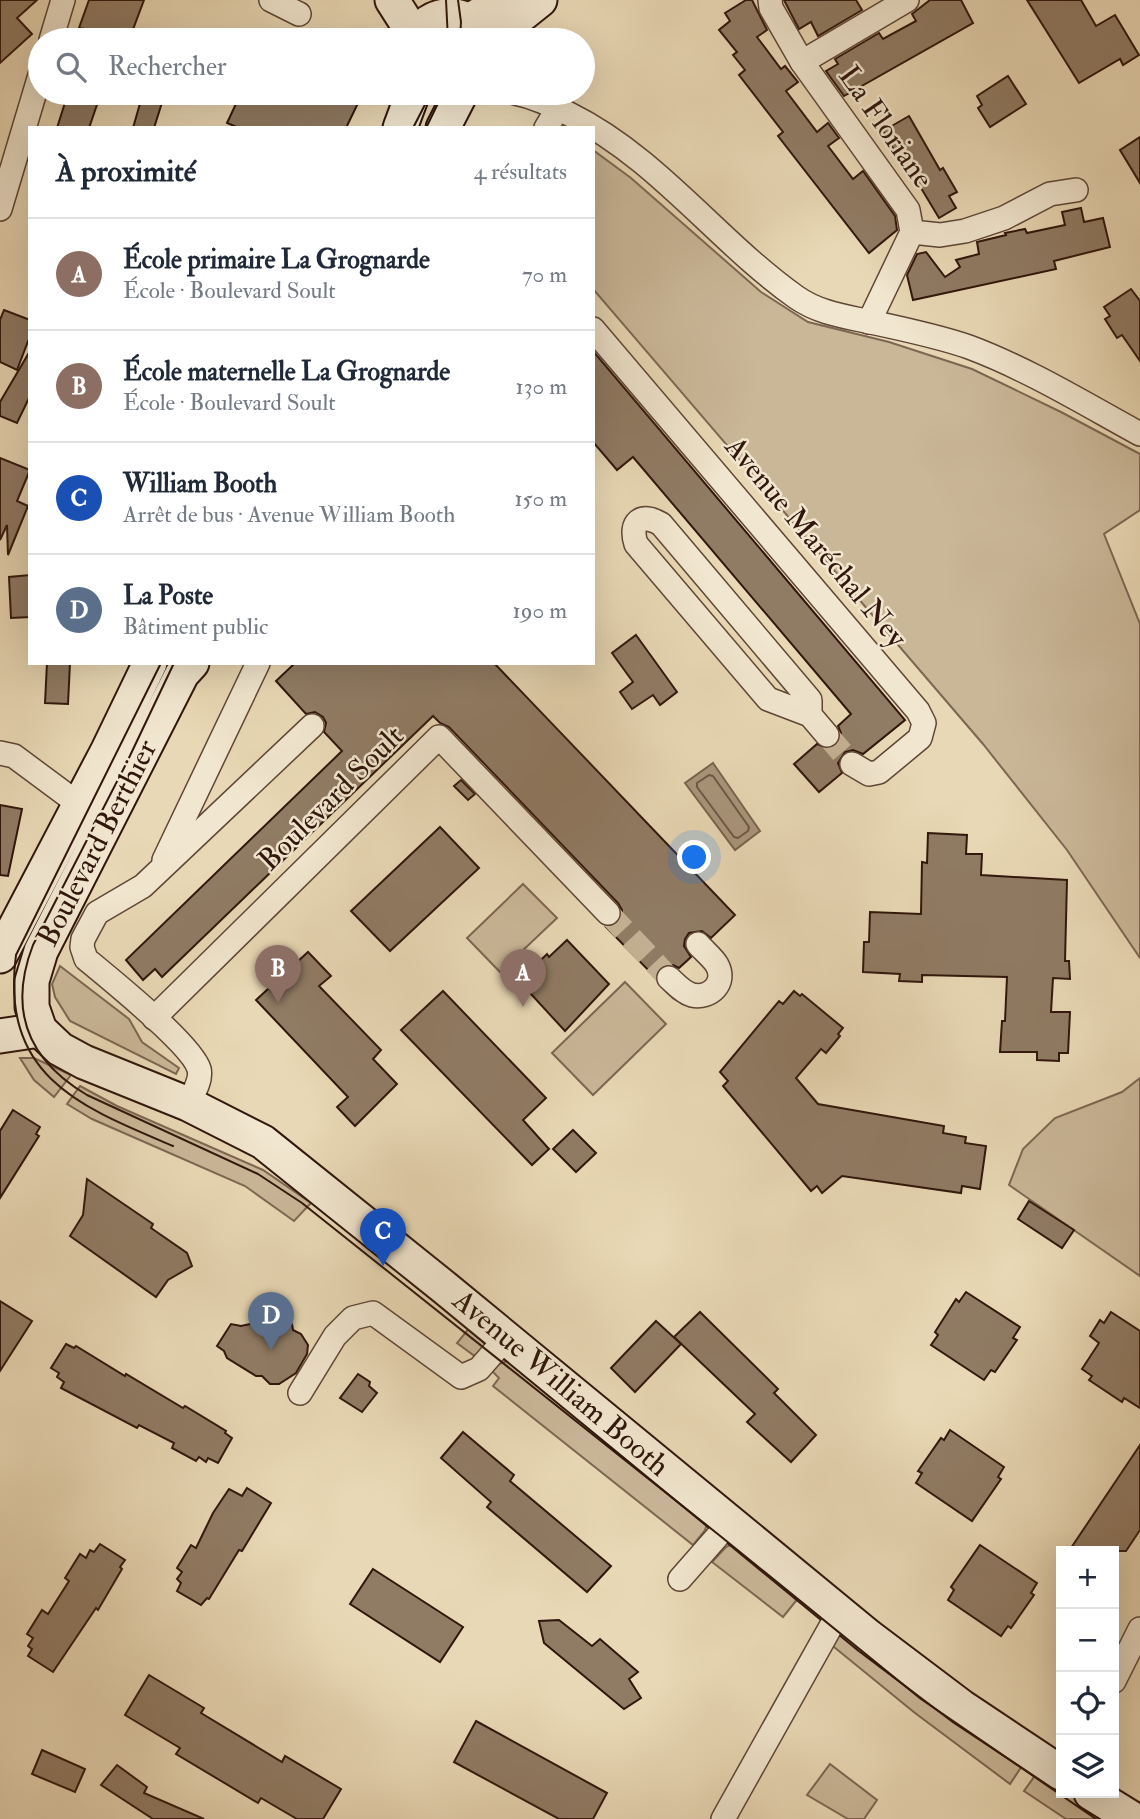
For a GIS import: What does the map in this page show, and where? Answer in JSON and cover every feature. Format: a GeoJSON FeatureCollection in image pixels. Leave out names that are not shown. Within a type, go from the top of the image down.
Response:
{"type":"FeatureCollection","features":[{"type":"Feature","properties":{"kind":"street"},"geometry":{"type":"LineString","coordinates":[[55,28],[63,0]]}},
{"type":"Feature","properties":{"kind":"street"},"geometry":{"type":"LineString","coordinates":[[271,0],[299,14]]}},
{"type":"Feature","properties":{"kind":"street"},"geometry":{"type":"LineString","coordinates":[[392,0],[409,28]]}},
{"type":"Feature","properties":{"kind":"street"},"geometry":{"type":"LineString","coordinates":[[460,24],[504,0]]}},
{"type":"Feature","properties":{"kind":"street"},"geometry":{"type":"LineString","coordinates":[[421,28],[426,22],[460,24],[540,0]]}},
{"type":"Feature","properties":{"kind":"street","name":"La Floriane"},"geometry":{"type":"LineString","coordinates":[[770,0],[771,8],[802,62],[908,210],[912,232],[869,322]]}},
{"type":"Feature","properties":{"kind":"street","name":"La Floriane"},"geometry":{"type":"LineString","coordinates":[[802,62],[907,0]]}},
{"type":"Feature","properties":{"kind":"street"},"geometry":{"type":"LineString","coordinates":[[0,209],[7,157],[28,105]]}},
{"type":"Feature","properties":{"kind":"street"},"geometry":{"type":"LineString","coordinates":[[401,126],[408,105]]}},
{"type":"Feature","properties":{"kind":"street"},"geometry":{"type":"LineString","coordinates":[[444,126],[455,105]]}},
{"type":"Feature","properties":{"kind":"street"},"geometry":{"type":"LineString","coordinates":[[538,105],[552,118],[589,126]]}},
{"type":"Feature","properties":{"kind":"street"},"geometry":{"type":"LineString","coordinates":[[595,128],[646,164],[765,272],[797,298],[813,307],[968,347],[1009,365],[1140,434]]}},
{"type":"Feature","properties":{"kind":"street","name":"La Floriane"},"geometry":{"type":"LineString","coordinates":[[912,232],[940,235],[965,232],[1004,218],[1050,194],[1076,190]]}},
{"type":"Feature","properties":{"kind":"street","name":"Avenue Maréchal Ney"},"geometry":{"type":"LineString","coordinates":[[595,331],[918,711],[924,723],[920,738],[879,772],[869,774],[852,764]]}},
{"type":"Feature","properties":{"kind":"street"},"geometry":{"type":"LineString","coordinates":[[810,715],[810,700],[661,524],[651,519],[642,519],[635,525],[633,534],[636,544],[768,699],[810,715],[827,735]]}},
{"type":"Feature","properties":{"kind":"street","name":"Boulevard Berthier"},"geometry":{"type":"LineString","coordinates":[[0,956],[80,805],[149,665]]}},
{"type":"Feature","properties":{"kind":"street","name":"Boulevard Berthier"},"geometry":{"type":"LineString","coordinates":[[40,1030],[32,1007],[32,981],[41,951],[182,674],[190,665]]}},
{"type":"Feature","properties":{"kind":"street"},"geometry":{"type":"LineString","coordinates":[[158,873],[257,665]]}},
{"type":"Feature","properties":{"kind":"street"},"geometry":{"type":"LineString","coordinates":[[188,1104],[197,1086],[200,1071],[193,1056],[86,959],[82,947],[83,939],[97,913],[143,886],[158,873],[312,726]]}},
{"type":"Feature","properties":{"kind":"street","name":"Boulevard Soult"},"geometry":{"type":"LineString","coordinates":[[154,1018],[439,737],[608,914]]}},
{"type":"Feature","properties":{"kind":"street"},"geometry":{"type":"LineString","coordinates":[[0,752],[14,756],[80,805]]}},
{"type":"Feature","properties":{"kind":"street"},"geometry":{"type":"LineString","coordinates":[[669,978],[683,992],[694,996],[706,994],[717,987],[721,977],[717,964],[698,944]]}},
{"type":"Feature","properties":{"kind":"street"},"geometry":{"type":"LineString","coordinates":[[0,1036],[40,1030]]}},
{"type":"Feature","properties":{"kind":"street","name":"Avenue William Booth"},"geometry":{"type":"LineString","coordinates":[[40,1030],[60,1049],[85,1062],[188,1104],[263,1142],[839,1612],[962,1707],[1056,1770]]}},
{"type":"Feature","properties":{"kind":"street"},"geometry":{"type":"LineString","coordinates":[[300,1393],[335,1336],[353,1318],[373,1312],[461,1377],[478,1369],[506,1338]]}},
{"type":"Feature","properties":{"kind":"street"},"geometry":{"type":"LineString","coordinates":[[680,1579],[730,1522]]}},
{"type":"Feature","properties":{"kind":"street"},"geometry":{"type":"LineString","coordinates":[[723,1819],[839,1612]]}},
{"type":"Feature","properties":{"kind":"street"},"geometry":{"type":"LineString","coordinates":[[1118,1672],[1140,1629]]}},
{"type":"Feature","properties":{"kind":"street"},"geometry":{"type":"LineString","coordinates":[[1099,1798],[1133,1819]]}},
{"type":"Feature","properties":{"kind":"shaded area"},"geometry":{"type":"Polygon","coordinates":[[[595,151],[631,178],[761,292],[808,322],[889,342],[972,369],[1140,454],[1140,510],[1104,534],[1140,624],[1140,958],[1067,850],[983,744],[595,291],[595,151]]]}},
{"type":"Feature","properties":{"kind":"shaded area"},"geometry":{"type":"Polygon","coordinates":[[[523,884],[557,918],[500,972],[467,938],[523,884]]]}},
{"type":"Feature","properties":{"kind":"shaded area"},"geometry":{"type":"Polygon","coordinates":[[[60,966],[129,1019],[142,1042],[179,1068],[176,1074],[70,1021],[55,997],[52,984],[60,966]]]}},
{"type":"Feature","properties":{"kind":"shaded area"},"geometry":{"type":"Polygon","coordinates":[[[625,982],[666,1024],[593,1095],[552,1053],[625,982]]]}},
{"type":"Feature","properties":{"kind":"shaded area"},"geometry":{"type":"Polygon","coordinates":[[[20,1058],[34,1058],[71,1075],[54,1097],[34,1080],[20,1058]]]}},
{"type":"Feature","properties":{"kind":"shaded area"},"geometry":{"type":"Polygon","coordinates":[[[1140,1078],[1140,1276],[1009,1185],[1023,1149],[1055,1118],[1122,1092],[1140,1078]]]}},
{"type":"Feature","properties":{"kind":"shaded area"},"geometry":{"type":"Polygon","coordinates":[[[80,1086],[117,1106],[263,1170],[311,1203],[294,1221],[245,1186],[92,1119],[67,1104],[80,1086]]]}},
{"type":"Feature","properties":{"kind":"shaded area"},"geometry":{"type":"Polygon","coordinates":[[[475,1321],[487,1342],[476,1357],[457,1343],[475,1321]]]}},
{"type":"Feature","properties":{"kind":"shaded area"},"geometry":{"type":"Polygon","coordinates":[[[510,1360],[708,1521],[705,1530],[693,1545],[493,1386],[499,1378],[492,1371],[499,1364],[510,1360]]]}},
{"type":"Feature","properties":{"kind":"shaded area"},"geometry":{"type":"Polygon","coordinates":[[[735,1543],[804,1591],[783,1617],[712,1562],[726,1547],[735,1543]]]}},
{"type":"Feature","properties":{"kind":"shaded area"},"geometry":{"type":"Polygon","coordinates":[[[846,1631],[1026,1760],[1010,1784],[915,1713],[829,1643],[836,1635],[846,1631]]]}},
{"type":"Feature","properties":{"kind":"shaded area"},"geometry":{"type":"Polygon","coordinates":[[[830,1764],[877,1800],[864,1819],[848,1819],[807,1795],[830,1764]]]}},
{"type":"Feature","properties":{"kind":"shaded area"},"geometry":{"type":"Polygon","coordinates":[[[1039,1770],[1056,1782],[1056,1798],[1078,1798],[1110,1819],[1066,1819],[1024,1791],[1039,1770]]]}},
{"type":"Feature","properties":{"kind":"water"},"geometry":{"type":"Polygon","coordinates":[[[713,763],[760,831],[735,850],[685,783],[713,763]]]}},
{"type":"Feature","properties":{"kind":"building"},"geometry":{"type":"Polygon","coordinates":[[[0,0],[37,0],[17,18],[28,30],[28,38],[0,63],[0,0]]]}},
{"type":"Feature","properties":{"kind":"building"},"geometry":{"type":"Polygon","coordinates":[[[89,0],[144,0],[134,28],[79,28],[89,0]]]}},
{"type":"Feature","properties":{"kind":"building"},"geometry":{"type":"Polygon","coordinates":[[[746,0],[752,0],[767,30],[757,37],[781,69],[785,66],[798,82],[786,91],[817,132],[828,123],[839,138],[828,146],[853,179],[863,171],[895,216],[897,230],[869,253],[778,136],[783,132],[739,75],[745,70],[733,55],[737,52],[719,30],[730,21],[725,13],[746,0]]]}},
{"type":"Feature","properties":{"kind":"building"},"geometry":{"type":"Polygon","coordinates":[[[784,0],[856,0],[862,10],[818,36],[811,22],[799,29],[784,0]]]}},
{"type":"Feature","properties":{"kind":"building"},"geometry":{"type":"Polygon","coordinates":[[[930,0],[961,0],[973,23],[844,96],[826,71],[838,64],[835,59],[879,33],[883,39],[916,21],[912,14],[930,0]]]}},
{"type":"Feature","properties":{"kind":"building"},"geometry":{"type":"Polygon","coordinates":[[[1027,0],[1081,0],[1096,26],[1115,15],[1139,55],[1123,65],[1120,59],[1079,83],[1027,0]]]}},
{"type":"Feature","properties":{"kind":"building"},"geometry":{"type":"Polygon","coordinates":[[[1008,76],[1026,104],[990,127],[978,108],[982,105],[977,96],[1008,76]]]}},
{"type":"Feature","properties":{"kind":"building"},"geometry":{"type":"Polygon","coordinates":[[[64,105],[97,105],[90,126],[58,126],[64,105]]]}},
{"type":"Feature","properties":{"kind":"building"},"geometry":{"type":"Polygon","coordinates":[[[140,105],[161,105],[155,126],[134,126],[140,105]]]}},
{"type":"Feature","properties":{"kind":"building"},"geometry":{"type":"Polygon","coordinates":[[[235,105],[357,105],[347,126],[234,126],[227,123],[235,105]]]}},
{"type":"Feature","properties":{"kind":"building"},"geometry":{"type":"Polygon","coordinates":[[[909,116],[940,170],[943,168],[957,192],[949,196],[956,208],[939,218],[918,183],[922,180],[904,150],[897,155],[883,131],[909,116]]]}},
{"type":"Feature","properties":{"kind":"building"},"geometry":{"type":"Polygon","coordinates":[[[1140,137],[1140,183],[1120,150],[1140,137]]]}},
{"type":"Feature","properties":{"kind":"building"},"geometry":{"type":"Polygon","coordinates":[[[1081,208],[1084,222],[1103,218],[1110,247],[1054,261],[1056,269],[913,300],[907,275],[917,254],[926,252],[945,277],[960,267],[956,260],[979,254],[977,242],[1025,229],[1027,233],[1065,225],[1062,212],[1081,208]]]}},
{"type":"Feature","properties":{"kind":"building"},"geometry":{"type":"Polygon","coordinates":[[[1131,289],[1140,301],[1140,361],[1122,335],[1117,338],[1105,319],[1110,316],[1104,307],[1131,289]]]}},
{"type":"Feature","properties":{"kind":"building"},"geometry":{"type":"Polygon","coordinates":[[[4,310],[28,319],[28,341],[17,370],[0,362],[0,320],[4,310]]]}},
{"type":"Feature","properties":{"kind":"building"},"geometry":{"type":"Polygon","coordinates":[[[595,353],[905,720],[863,754],[853,750],[845,752],[838,763],[842,773],[819,792],[794,764],[817,744],[829,749],[837,745],[841,733],[838,726],[851,714],[633,457],[617,470],[595,444],[595,353]]]}},
{"type":"Feature","properties":{"kind":"building"},"geometry":{"type":"Polygon","coordinates":[[[28,354],[28,400],[17,423],[0,416],[0,402],[28,354]]]}},
{"type":"Feature","properties":{"kind":"building"},"geometry":{"type":"Polygon","coordinates":[[[0,458],[28,469],[17,501],[28,506],[8,555],[7,525],[0,540],[0,458]]]}},
{"type":"Feature","properties":{"kind":"building"},"geometry":{"type":"Polygon","coordinates":[[[28,575],[28,617],[11,618],[9,577],[28,575]]]}},
{"type":"Feature","properties":{"kind":"building"},"geometry":{"type":"Polygon","coordinates":[[[636,635],[677,692],[660,705],[653,695],[632,709],[620,692],[633,682],[612,653],[636,635]]]}},
{"type":"Feature","properties":{"kind":"building"},"geometry":{"type":"Polygon","coordinates":[[[47,665],[70,665],[68,704],[45,703],[47,665]]]}},
{"type":"Feature","properties":{"kind":"building"},"geometry":{"type":"Polygon","coordinates":[[[293,665],[496,665],[735,915],[711,938],[702,931],[689,933],[684,946],[691,957],[679,968],[664,965],[658,969],[655,977],[606,927],[617,924],[621,918],[622,910],[618,903],[449,727],[433,716],[162,977],[155,969],[143,980],[126,960],[342,751],[324,732],[326,723],[323,717],[315,712],[306,714],[276,681],[293,665]]]}},
{"type":"Feature","properties":{"kind":"building"},"geometry":{"type":"Polygon","coordinates":[[[461,780],[475,794],[468,800],[454,786],[461,780]]]}},
{"type":"Feature","properties":{"kind":"building"},"geometry":{"type":"Polygon","coordinates":[[[0,805],[22,809],[8,876],[0,875],[0,805]]]}},
{"type":"Feature","properties":{"kind":"building"},"geometry":{"type":"Polygon","coordinates":[[[440,827],[479,868],[390,951],[351,911],[440,827]]]}},
{"type":"Feature","properties":{"kind":"building"},"geometry":{"type":"Polygon","coordinates":[[[928,833],[967,835],[966,854],[982,854],[981,875],[1067,880],[1065,961],[1069,961],[1070,979],[1053,978],[1051,1012],[1070,1012],[1068,1053],[1059,1053],[1059,1061],[1037,1060],[1037,1052],[1000,1052],[1007,977],[922,975],[922,982],[899,981],[900,974],[863,972],[864,942],[869,942],[870,912],[921,914],[922,862],[927,863],[928,833]]]}},
{"type":"Feature","properties":{"kind":"building"},"geometry":{"type":"Polygon","coordinates":[[[567,940],[609,984],[565,1031],[519,981],[547,954],[549,957],[567,940]]]}},
{"type":"Feature","properties":{"kind":"building"},"geometry":{"type":"Polygon","coordinates":[[[308,952],[331,976],[319,986],[381,1050],[373,1059],[397,1084],[355,1126],[337,1107],[348,1097],[256,1000],[308,952]]]}},
{"type":"Feature","properties":{"kind":"building"},"geometry":{"type":"Polygon","coordinates":[[[443,991],[546,1098],[523,1120],[549,1149],[532,1165],[401,1030],[443,991]]]}},
{"type":"Feature","properties":{"kind":"building"},"geometry":{"type":"Polygon","coordinates":[[[794,991],[800,996],[802,994],[843,1028],[826,1053],[821,1049],[796,1078],[818,1104],[944,1126],[943,1133],[966,1137],[965,1143],[986,1146],[980,1189],[962,1186],[961,1193],[842,1176],[822,1193],[817,1186],[811,1191],[723,1086],[728,1081],[720,1072],[779,1001],[783,1004],[794,991]]]}},
{"type":"Feature","properties":{"kind":"building"},"geometry":{"type":"Polygon","coordinates":[[[13,1110],[40,1127],[36,1134],[39,1136],[0,1198],[0,1131],[13,1110]]]}},
{"type":"Feature","properties":{"kind":"building"},"geometry":{"type":"Polygon","coordinates":[[[573,1130],[596,1153],[576,1172],[553,1149],[573,1130]]]}},
{"type":"Feature","properties":{"kind":"building"},"geometry":{"type":"Polygon","coordinates":[[[87,1179],[153,1224],[151,1228],[187,1253],[192,1266],[168,1280],[156,1297],[70,1236],[83,1215],[87,1179]]]}},
{"type":"Feature","properties":{"kind":"building"},"geometry":{"type":"Polygon","coordinates":[[[1029,1201],[1074,1230],[1062,1248],[1018,1219],[1029,1201]]]}},
{"type":"Feature","properties":{"kind":"building"},"geometry":{"type":"Polygon","coordinates":[[[966,1292],[1020,1327],[1013,1338],[1017,1340],[995,1372],[991,1370],[984,1380],[931,1345],[938,1335],[935,1332],[956,1299],[959,1302],[966,1292]]]}},
{"type":"Feature","properties":{"kind":"building"},"geometry":{"type":"Polygon","coordinates":[[[0,1301],[32,1321],[0,1371],[0,1301]]]}},
{"type":"Feature","properties":{"kind":"building"},"geometry":{"type":"Polygon","coordinates":[[[270,1311],[292,1324],[293,1330],[301,1334],[308,1345],[307,1354],[296,1373],[279,1384],[270,1384],[262,1376],[256,1376],[227,1358],[224,1351],[217,1346],[231,1324],[241,1326],[264,1321],[270,1311]]]}},
{"type":"Feature","properties":{"kind":"building"},"geometry":{"type":"Polygon","coordinates":[[[700,1312],[778,1389],[774,1393],[816,1435],[791,1462],[747,1422],[755,1414],[674,1337],[700,1312]]]}},
{"type":"Feature","properties":{"kind":"building"},"geometry":{"type":"Polygon","coordinates":[[[1111,1312],[1140,1331],[1140,1408],[1124,1398],[1122,1402],[1089,1380],[1092,1376],[1082,1369],[1099,1343],[1090,1336],[1100,1320],[1104,1323],[1111,1312]]]}},
{"type":"Feature","properties":{"kind":"building"},"geometry":{"type":"Polygon","coordinates":[[[656,1321],[681,1344],[635,1392],[611,1368],[656,1321]]]}},
{"type":"Feature","properties":{"kind":"building"},"geometry":{"type":"Polygon","coordinates":[[[66,1344],[74,1348],[76,1346],[226,1431],[232,1438],[218,1463],[208,1458],[206,1462],[199,1457],[196,1461],[172,1448],[174,1443],[139,1425],[137,1428],[61,1388],[64,1382],[57,1377],[59,1373],[51,1368],[66,1344]]]}},
{"type":"Feature","properties":{"kind":"building"},"geometry":{"type":"Polygon","coordinates":[[[358,1374],[370,1382],[369,1386],[377,1393],[362,1412],[340,1398],[358,1374]]]}},
{"type":"Feature","properties":{"kind":"building"},"geometry":{"type":"Polygon","coordinates":[[[950,1430],[1004,1467],[998,1477],[1001,1479],[972,1521],[916,1483],[922,1473],[918,1471],[941,1438],[944,1440],[950,1430]]]}},
{"type":"Feature","properties":{"kind":"building"},"geometry":{"type":"Polygon","coordinates":[[[463,1432],[514,1475],[510,1481],[611,1566],[587,1592],[487,1507],[491,1502],[441,1458],[463,1432]]]}},
{"type":"Feature","properties":{"kind":"building"},"geometry":{"type":"Polygon","coordinates":[[[1140,1445],[1140,1530],[1126,1551],[1119,1551],[1119,1546],[1072,1546],[1140,1445]]]}},
{"type":"Feature","properties":{"kind":"building"},"geometry":{"type":"Polygon","coordinates":[[[247,1488],[271,1503],[242,1551],[239,1550],[209,1599],[201,1605],[177,1591],[181,1583],[177,1579],[182,1572],[177,1568],[191,1545],[196,1548],[213,1513],[229,1489],[242,1496],[247,1488]]]}},
{"type":"Feature","properties":{"kind":"building"},"geometry":{"type":"Polygon","coordinates":[[[100,1544],[125,1560],[120,1567],[122,1569],[98,1610],[96,1608],[53,1672],[28,1656],[32,1649],[28,1646],[33,1638],[27,1634],[42,1610],[48,1614],[69,1581],[65,1578],[80,1554],[86,1558],[90,1550],[94,1552],[100,1544]]]}},
{"type":"Feature","properties":{"kind":"building"},"geometry":{"type":"Polygon","coordinates":[[[980,1545],[1037,1583],[1031,1593],[1034,1595],[1011,1628],[1008,1626],[1001,1636],[948,1600],[954,1590],[951,1587],[980,1545]]]}},
{"type":"Feature","properties":{"kind":"building"},"geometry":{"type":"Polygon","coordinates":[[[373,1569],[463,1627],[440,1662],[350,1604],[373,1569]]]}},
{"type":"Feature","properties":{"kind":"building"},"geometry":{"type":"Polygon","coordinates":[[[559,1620],[592,1646],[600,1639],[638,1672],[629,1679],[641,1698],[624,1709],[544,1643],[539,1621],[559,1620]]]}},
{"type":"Feature","properties":{"kind":"building"},"geometry":{"type":"Polygon","coordinates":[[[149,1675],[204,1708],[201,1713],[282,1762],[285,1756],[341,1789],[323,1819],[297,1819],[261,1798],[258,1803],[176,1754],[180,1748],[125,1715],[149,1675]]]}},
{"type":"Feature","properties":{"kind":"building"},"geometry":{"type":"Polygon","coordinates":[[[476,1721],[607,1793],[593,1819],[559,1819],[454,1762],[476,1721]]]}},
{"type":"Feature","properties":{"kind":"building"},"geometry":{"type":"Polygon","coordinates":[[[42,1750],[85,1769],[75,1792],[32,1774],[42,1750]]]}},
{"type":"Feature","properties":{"kind":"building"},"geometry":{"type":"Polygon","coordinates":[[[117,1765],[147,1787],[144,1793],[204,1819],[153,1819],[101,1785],[117,1765]]]}},
{"type":"Feature","properties":{"kind":"tunnel"},"geometry":{"type":"LineString","coordinates":[[827,735],[852,764]]}},
{"type":"Feature","properties":{"kind":"tunnel"},"geometry":{"type":"LineString","coordinates":[[608,913],[669,978]]}},
{"type":"Feature","properties":{"kind":"tram line"},"geometry":{"type":"LineString","coordinates":[[446,0],[447,28]]}},
{"type":"Feature","properties":{"kind":"tram line"},"geometry":{"type":"LineString","coordinates":[[458,0],[461,28]]}},
{"type":"Feature","properties":{"kind":"tram line"},"geometry":{"type":"LineString","coordinates":[[414,126],[425,105]]}},
{"type":"Feature","properties":{"kind":"tram line"},"geometry":{"type":"LineString","coordinates":[[427,126],[437,105]]}},
{"type":"Feature","properties":{"kind":"tram line"},"geometry":{"type":"LineString","coordinates":[[160,665],[16,955],[14,997],[21,1031],[34,1059],[54,1082],[107,1117],[173,1146]]}},
{"type":"Feature","properties":{"kind":"tram line"},"geometry":{"type":"LineString","coordinates":[[173,665],[127,762],[33,945],[23,991],[24,1012],[28,1031],[50,1066],[87,1095],[258,1174],[302,1203],[921,1699],[1096,1819]]}},
{"type":"Feature","properties":{"kind":"place","name":"École maternelle La Grognarde"},"geometry":{"type":"Point","coordinates":[278,1003]}},
{"type":"Feature","properties":{"kind":"place","name":"École primaire La Grognarde"},"geometry":{"type":"Point","coordinates":[523,1007]}},
{"type":"Feature","properties":{"kind":"place","name":"William Booth"},"geometry":{"type":"Point","coordinates":[383,1266]}},
{"type":"Feature","properties":{"kind":"place","name":"La Poste"},"geometry":{"type":"Point","coordinates":[271,1350]}}]}
